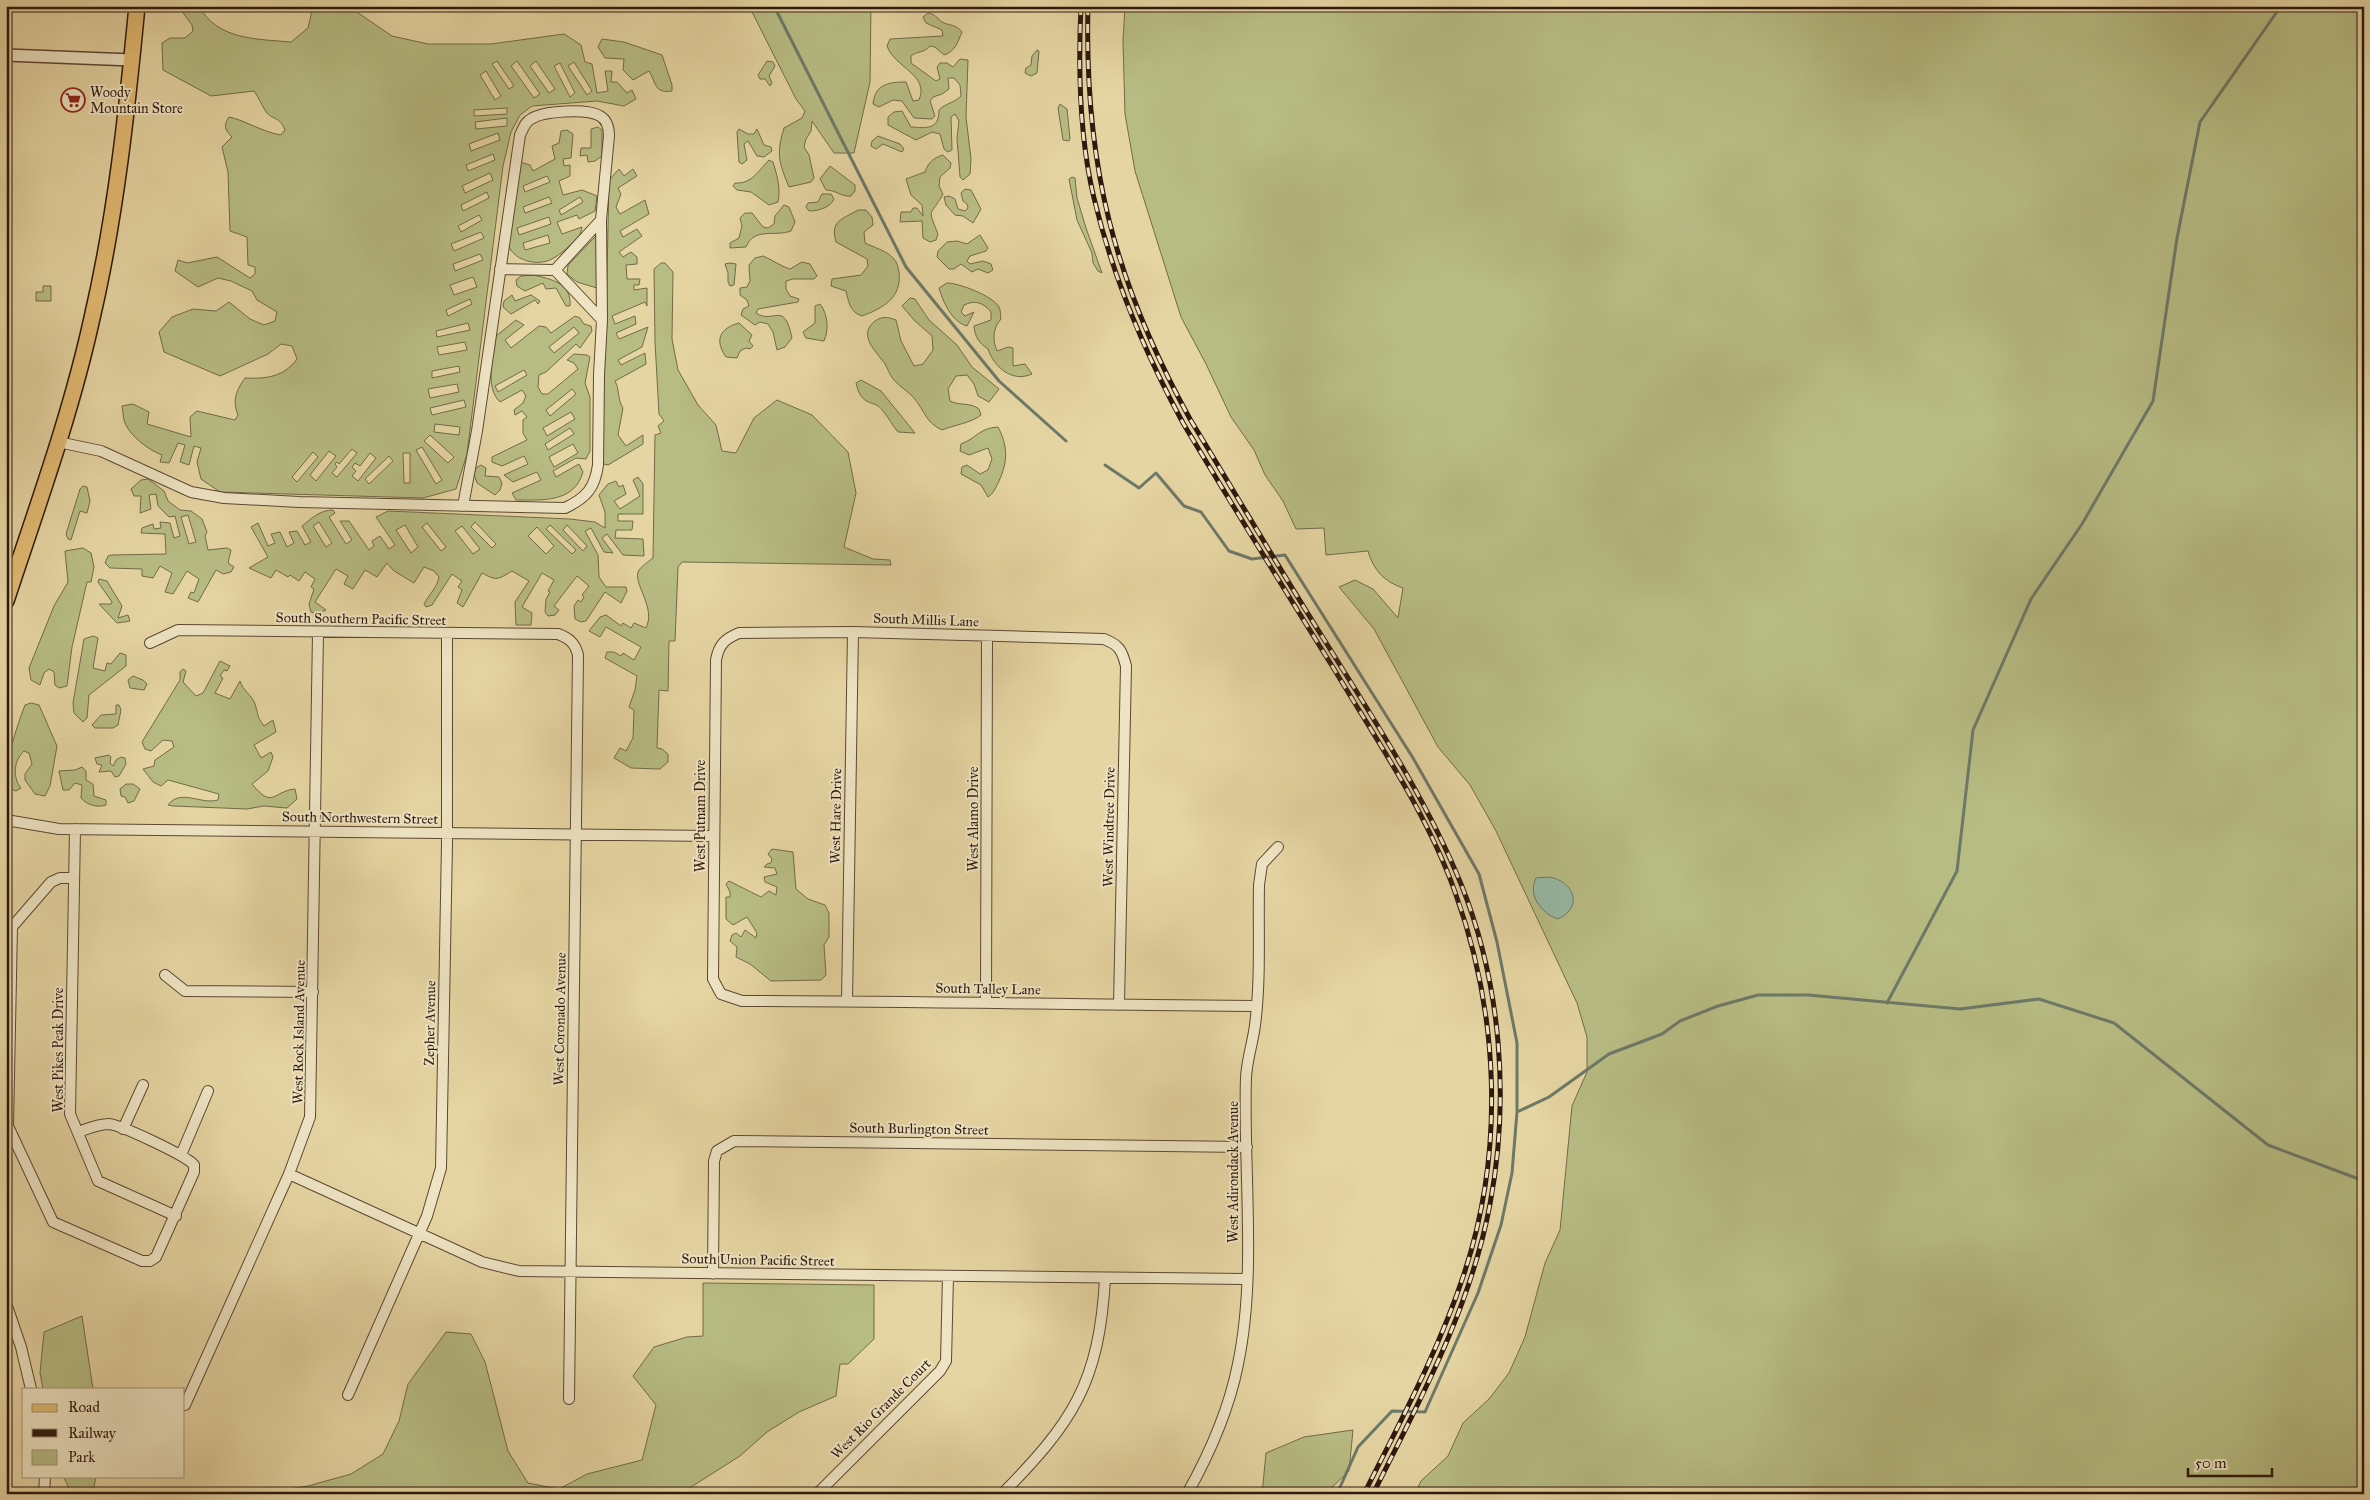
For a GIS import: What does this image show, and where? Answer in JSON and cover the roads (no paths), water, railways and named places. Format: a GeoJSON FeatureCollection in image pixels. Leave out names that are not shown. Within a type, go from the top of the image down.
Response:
{"type":"FeatureCollection","features":[{"type":"Feature","properties":{"kind":"main road"},"geometry":{"type":"LineString","coordinates":[[6,601],[76,384],[99,287],[118,175],[137,6]]}},
{"type":"Feature","properties":{"kind":"street"},"geometry":{"type":"LineString","coordinates":[[6,55],[132,60]]}},
{"type":"Feature","properties":{"kind":"street"},"geometry":{"type":"LineString","coordinates":[[58,442],[101,451],[191,492],[224,498],[299,502],[464,506],[565,508],[581,500],[590,491],[596,479],[598,465],[602,320],[601,220],[609,136],[606,123],[601,116],[593,113],[563,112],[542,114],[530,119],[524,125],[518,139],[477,431],[464,506]]}},
{"type":"Feature","properties":{"kind":"street"},"geometry":{"type":"LineString","coordinates":[[555,270],[601,220]]}},
{"type":"Feature","properties":{"kind":"street"},"geometry":{"type":"LineString","coordinates":[[500,269],[555,270],[602,320]]}},
{"type":"Feature","properties":{"kind":"street","name":"South Southern Pacific Street"},"geometry":{"type":"LineString","coordinates":[[150,643],[178,630],[318,633],[558,634],[572,641]]}},
{"type":"Feature","properties":{"kind":"street","name":"South Millis Lane"},"geometry":{"type":"LineString","coordinates":[[726,638],[739,633],[852,632],[1104,639],[1115,643],[1122,650]]}},
{"type":"Feature","properties":{"kind":"street","name":"West Hare Drive"},"geometry":{"type":"LineString","coordinates":[[847,1001],[852,632]]}},
{"type":"Feature","properties":{"kind":"street","name":"West Rock Island Avenue"},"geometry":{"type":"LineString","coordinates":[[185,1405],[289,1174],[310,1117],[318,633]]}},
{"type":"Feature","properties":{"kind":"street","name":"Zepher Avenue"},"geometry":{"type":"LineString","coordinates":[[348,1395],[435,1193],[442,1168],[447,834],[447,634]]}},
{"type":"Feature","properties":{"kind":"street","name":"West Alamo Drive"},"geometry":{"type":"LineString","coordinates":[[986,1002],[987,636]]}},
{"type":"Feature","properties":{"kind":"street","name":"West Putnam Drive"},"geometry":{"type":"LineString","coordinates":[[721,994],[713,979],[716,660],[718,649],[726,638]]}},
{"type":"Feature","properties":{"kind":"street","name":"West Coronado Avenue"},"geometry":{"type":"LineString","coordinates":[[569,1399],[578,655],[572,641]]}},
{"type":"Feature","properties":{"kind":"street","name":"West Windtree Drive"},"geometry":{"type":"LineString","coordinates":[[1119,1005],[1126,666],[1122,650]]}},
{"type":"Feature","properties":{"kind":"street","name":"South Northwestern Street"},"geometry":{"type":"LineString","coordinates":[[6,820],[59,829],[315,830],[447,834],[714,836]]}},
{"type":"Feature","properties":{"kind":"street","name":"West Pikes Peak Drive"},"geometry":{"type":"LineString","coordinates":[[75,829],[70,1114],[98,1181],[176,1216]]}},
{"type":"Feature","properties":{"kind":"street","name":"West Adirondack Avenue"},"geometry":{"type":"LineString","coordinates":[[1187,1494],[1205,1462],[1225,1414],[1238,1364],[1246,1307],[1248,1148],[1246,1075],[1256,1024],[1259,885],[1262,864],[1278,846]]}},
{"type":"Feature","properties":{"kind":"street"},"geometry":{"type":"LineString","coordinates":[[74,878],[60,878],[51,882],[12,928],[7,1126],[53,1222],[142,1261],[150,1261],[156,1256],[176,1216],[194,1172],[190,1160],[123,1129],[102,1124],[78,1132]]}},
{"type":"Feature","properties":{"kind":"street"},"geometry":{"type":"LineString","coordinates":[[165,975],[185,991],[313,992]]}},
{"type":"Feature","properties":{"kind":"street","name":"South Talley Lane"},"geometry":{"type":"LineString","coordinates":[[721,994],[742,1001],[1256,1006]]}},
{"type":"Feature","properties":{"kind":"street"},"geometry":{"type":"LineString","coordinates":[[123,1129],[143,1085]]}},
{"type":"Feature","properties":{"kind":"street"},"geometry":{"type":"LineString","coordinates":[[181,1155],[208,1091]]}},
{"type":"Feature","properties":{"kind":"street","name":"South Burlington Street"},"geometry":{"type":"LineString","coordinates":[[713,1274],[714,1161],[717,1151],[734,1141],[1248,1148]]}},
{"type":"Feature","properties":{"kind":"street","name":"South Union Pacific Street"},"geometry":{"type":"LineString","coordinates":[[289,1174],[417,1234],[498,1266],[519,1271],[1105,1279],[1246,1279]]}},
{"type":"Feature","properties":{"kind":"street","name":"West Rio Grande Court"},"geometry":{"type":"LineString","coordinates":[[817,1494],[940,1371],[946,1361],[948,1351],[948,1276]]}},
{"type":"Feature","properties":{"kind":"street"},"geometry":{"type":"LineString","coordinates":[[1002,1494],[1057,1434],[1082,1392],[1099,1335],[1105,1279]]}},
{"type":"Feature","properties":{"kind":"street"},"geometry":{"type":"LineString","coordinates":[[6,1303],[21,1347],[30,1388]]}},
{"type":"Feature","properties":{"kind":"street"},"geometry":{"type":"LineString","coordinates":[[44,1494],[45,1478]]}},
{"type":"Feature","properties":{"kind":"waterway"},"geometry":{"type":"LineString","coordinates":[[774,6],[906,267],[999,381],[1066,441]]}},
{"type":"Feature","properties":{"kind":"waterway"},"geometry":{"type":"LineString","coordinates":[[1887,1003],[1957,871],[1973,730],[2031,599],[2082,524],[2153,401],[2177,238],[2200,122],[2281,6]]}},
{"type":"Feature","properties":{"kind":"waterway"},"geometry":{"type":"LineString","coordinates":[[1105,465],[1139,488],[1156,473],[1184,506],[1201,512],[1229,551],[1252,559],[1285,555],[1413,758],[1479,874],[1497,942],[1517,1043],[1517,1112],[1512,1173],[1501,1225],[1478,1293],[1425,1412],[1392,1411],[1358,1447],[1337,1494]]}},
{"type":"Feature","properties":{"kind":"waterway"},"geometry":{"type":"LineString","coordinates":[[1517,1112],[1549,1097],[1609,1054],[1662,1034],[1680,1021],[1718,1006],[1758,995],[1808,995],[1960,1009],[2039,999],[2114,1023],[2268,1145],[2364,1181]]}},
{"type":"Feature","properties":{"kind":"railway"},"geometry":{"type":"LineString","coordinates":[[1081,6],[1081,103],[1085,151],[1094,198],[1110,257],[1131,314],[1155,369],[1183,423],[1384,750],[1416,806],[1444,863],[1455,892],[1470,938],[1481,986],[1488,1034],[1491,1082],[1491,1131],[1486,1179],[1477,1227],[1464,1274],[1443,1330],[1418,1386],[1364,1494]]}},
{"type":"Feature","properties":{"kind":"railway"},"geometry":{"type":"LineString","coordinates":[[1088,6],[1088,63],[1098,170],[1109,220],[1123,269],[1141,318],[1190,419],[1380,730],[1432,821],[1461,884],[1475,922],[1493,1001],[1498,1042],[1500,1124],[1490,1204],[1481,1242],[1470,1280],[1442,1352],[1373,1494]]}},
{"type":"Feature","properties":{"kind":"place","name":"Woody Mountain Store"},"geometry":{"type":"Point","coordinates":[73,100]}}]}
